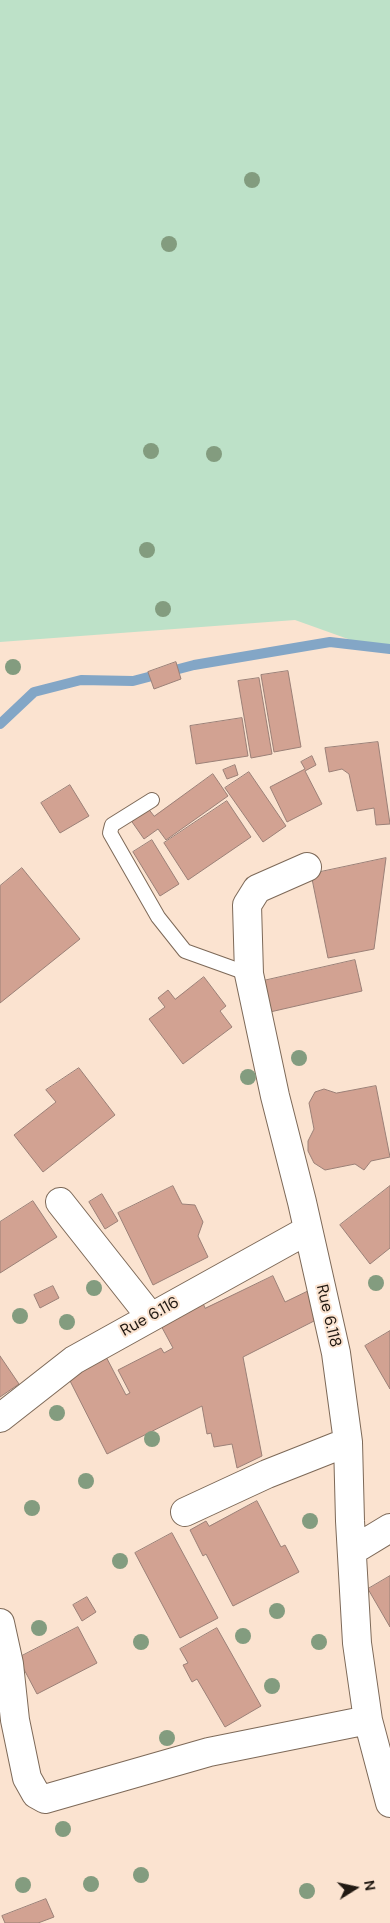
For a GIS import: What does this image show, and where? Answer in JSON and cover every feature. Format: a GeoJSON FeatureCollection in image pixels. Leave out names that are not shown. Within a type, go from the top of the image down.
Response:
{"type":"FeatureCollection","features":[{"type":"Feature","properties":{"kind":"street","name":"Rue 6.118"},"geometry":{"type":"LineString","coordinates":[[307,867],[257,889],[247,905],[249,974],[275,1096],[336,1353],[348,1442],[357,1643],[368,1720],[390,1803]]}},
{"type":"Feature","properties":{"kind":"street"},"geometry":{"type":"LineString","coordinates":[[60,1202],[150,1316]]}},
{"type":"Feature","properties":{"kind":"street","name":"Rue 6.116"},"geometry":{"type":"LineString","coordinates":[[0,1418],[74,1360],[150,1316],[308,1230]]}},
{"type":"Feature","properties":{"kind":"street"},"geometry":{"type":"LineString","coordinates":[[185,1512],[267,1474],[348,1442]]}},
{"type":"Feature","properties":{"kind":"street"},"geometry":{"type":"LineString","coordinates":[[352,1551],[390,1528]]}},
{"type":"Feature","properties":{"kind":"street"},"geometry":{"type":"LineString","coordinates":[[0,1623],[9,1664],[15,1720],[27,1778],[36,1794],[45,1799],[209,1752],[368,1720]]}},
{"type":"Feature","properties":{"kind":"lane"},"geometry":{"type":"LineString","coordinates":[[152,800],[112,825],[110,833],[115,842],[158,917],[185,951],[249,974]]}},
{"type":"Feature","properties":{"kind":"green space"},"geometry":{"type":"Polygon","coordinates":[[[0,0],[390,0],[390,654],[295,620],[0,642],[0,0]]]}},
{"type":"Feature","properties":{"kind":"building"},"geometry":{"type":"Polygon","coordinates":[[[176,662],[181,679],[154,689],[148,672],[176,662]]]}},
{"type":"Feature","properties":{"kind":"building"},"geometry":{"type":"Polygon","coordinates":[[[288,671],[301,747],[274,752],[261,675],[288,671]]]}},
{"type":"Feature","properties":{"kind":"building"},"geometry":{"type":"Polygon","coordinates":[[[259,678],[272,754],[251,758],[238,681],[259,678]]]}},
{"type":"Feature","properties":{"kind":"building"},"geometry":{"type":"Polygon","coordinates":[[[242,718],[248,756],[196,764],[190,726],[242,718]]]}},
{"type":"Feature","properties":{"kind":"building"},"geometry":{"type":"Polygon","coordinates":[[[378,742],[390,824],[376,825],[374,808],[357,811],[349,774],[342,769],[329,772],[325,748],[378,742]]]}},
{"type":"Feature","properties":{"kind":"building"},"geometry":{"type":"Polygon","coordinates":[[[312,756],[316,765],[305,771],[322,804],[287,822],[270,787],[305,769],[301,762],[312,756]]]}},
{"type":"Feature","properties":{"kind":"building"},"geometry":{"type":"Polygon","coordinates":[[[235,765],[238,775],[227,779],[223,770],[235,765]]]}},
{"type":"Feature","properties":{"kind":"building"},"geometry":{"type":"Polygon","coordinates":[[[249,772],[286,826],[263,842],[225,788],[249,772]]]}},
{"type":"Feature","properties":{"kind":"building"},"geometry":{"type":"Polygon","coordinates":[[[213,774],[228,796],[166,840],[158,829],[144,839],[130,819],[147,807],[154,816],[213,774]]]}},
{"type":"Feature","properties":{"kind":"building"},"geometry":{"type":"Polygon","coordinates":[[[70,785],[89,816],[60,833],[41,803],[70,785]]]}},
{"type":"Feature","properties":{"kind":"building"},"geometry":{"type":"Polygon","coordinates":[[[227,801],[251,837],[188,880],[164,843],[227,801]]]}},
{"type":"Feature","properties":{"kind":"building"},"geometry":{"type":"Polygon","coordinates":[[[152,840],[179,884],[160,896],[133,852],[152,840]]]}},
{"type":"Feature","properties":{"kind":"building"},"geometry":{"type":"Polygon","coordinates":[[[386,858],[374,949],[328,958],[311,874],[386,858]]]}},
{"type":"Feature","properties":{"kind":"building"},"geometry":{"type":"Polygon","coordinates":[[[22,868],[80,939],[0,1003],[0,886],[22,868]]]}},
{"type":"Feature","properties":{"kind":"building"},"geometry":{"type":"Polygon","coordinates":[[[355,960],[362,991],[270,1012],[263,981],[355,960]]]}},
{"type":"Feature","properties":{"kind":"building"},"geometry":{"type":"Polygon","coordinates":[[[204,977],[226,1006],[220,1011],[232,1027],[183,1064],[149,1019],[165,1007],[158,998],[168,990],[175,999],[204,977]]]}},
{"type":"Feature","properties":{"kind":"building"},"geometry":{"type":"Polygon","coordinates":[[[79,1068],[115,1115],[43,1172],[14,1135],[56,1102],[46,1090],[79,1068]]]}},
{"type":"Feature","properties":{"kind":"building"},"geometry":{"type":"Polygon","coordinates":[[[376,1086],[390,1157],[371,1161],[364,1170],[355,1164],[325,1170],[314,1163],[308,1151],[308,1141],[314,1129],[309,1103],[315,1092],[324,1089],[336,1093],[376,1086]]]}},
{"type":"Feature","properties":{"kind":"building"},"geometry":{"type":"Polygon","coordinates":[[[173,1186],[182,1204],[195,1205],[203,1222],[198,1236],[208,1257],[153,1285],[118,1213],[173,1186]]]}},
{"type":"Feature","properties":{"kind":"building"},"geometry":{"type":"Polygon","coordinates":[[[390,1186],[390,1248],[370,1264],[340,1225],[390,1186]]]}},
{"type":"Feature","properties":{"kind":"building"},"geometry":{"type":"Polygon","coordinates":[[[102,1194],[118,1221],[105,1229],[89,1202],[102,1194]]]}},
{"type":"Feature","properties":{"kind":"building"},"geometry":{"type":"Polygon","coordinates":[[[33,1201],[57,1237],[0,1273],[0,1222],[33,1201]]]}},
{"type":"Feature","properties":{"kind":"building"},"geometry":{"type":"Polygon","coordinates":[[[273,1276],[285,1302],[312,1289],[318,1319],[243,1357],[262,1456],[237,1468],[232,1444],[214,1447],[211,1433],[207,1434],[202,1406],[107,1454],[65,1371],[103,1351],[126,1395],[130,1393],[118,1370],[161,1348],[164,1353],[173,1348],[159,1322],[203,1303],[205,1308],[273,1276]]]}},
{"type":"Feature","properties":{"kind":"building"},"geometry":{"type":"Polygon","coordinates":[[[53,1286],[59,1298],[40,1308],[34,1295],[53,1286]]]}},
{"type":"Feature","properties":{"kind":"building"},"geometry":{"type":"Polygon","coordinates":[[[390,1331],[390,1389],[365,1346],[390,1331]]]}},
{"type":"Feature","properties":{"kind":"building"},"geometry":{"type":"Polygon","coordinates":[[[0,1356],[19,1384],[0,1397],[0,1356]]]}},
{"type":"Feature","properties":{"kind":"building"},"geometry":{"type":"Polygon","coordinates":[[[257,1501],[281,1547],[285,1545],[299,1572],[233,1606],[206,1554],[203,1556],[190,1530],[206,1521],[209,1526],[257,1501]]]}},
{"type":"Feature","properties":{"kind":"building"},"geometry":{"type":"Polygon","coordinates":[[[172,1533],[218,1618],[180,1638],[135,1553],[172,1533]]]}},
{"type":"Feature","properties":{"kind":"building"},"geometry":{"type":"Polygon","coordinates":[[[390,1576],[390,1627],[368,1589],[390,1576]]]}},
{"type":"Feature","properties":{"kind":"building"},"geometry":{"type":"Polygon","coordinates":[[[87,1597],[96,1612],[82,1621],[73,1605],[87,1597]]]}},
{"type":"Feature","properties":{"kind":"building"},"geometry":{"type":"Polygon","coordinates":[[[78,1627],[97,1663],[37,1694],[18,1658],[78,1627]]]}},
{"type":"Feature","properties":{"kind":"building"},"geometry":{"type":"Polygon","coordinates":[[[217,1628],[261,1706],[225,1727],[197,1679],[192,1682],[183,1665],[188,1663],[180,1649],[217,1628]]]}},
{"type":"Feature","properties":{"kind":"building"},"geometry":{"type":"Polygon","coordinates":[[[46,1899],[54,1917],[38,1923],[5,1923],[2,1916],[46,1899]]]}},
{"type":"Feature","properties":{"kind":"waterway"},"geometry":{"type":"LineString","coordinates":[[0,724],[34,692],[81,680],[133,681],[194,665],[330,642],[390,649]]}}]}
